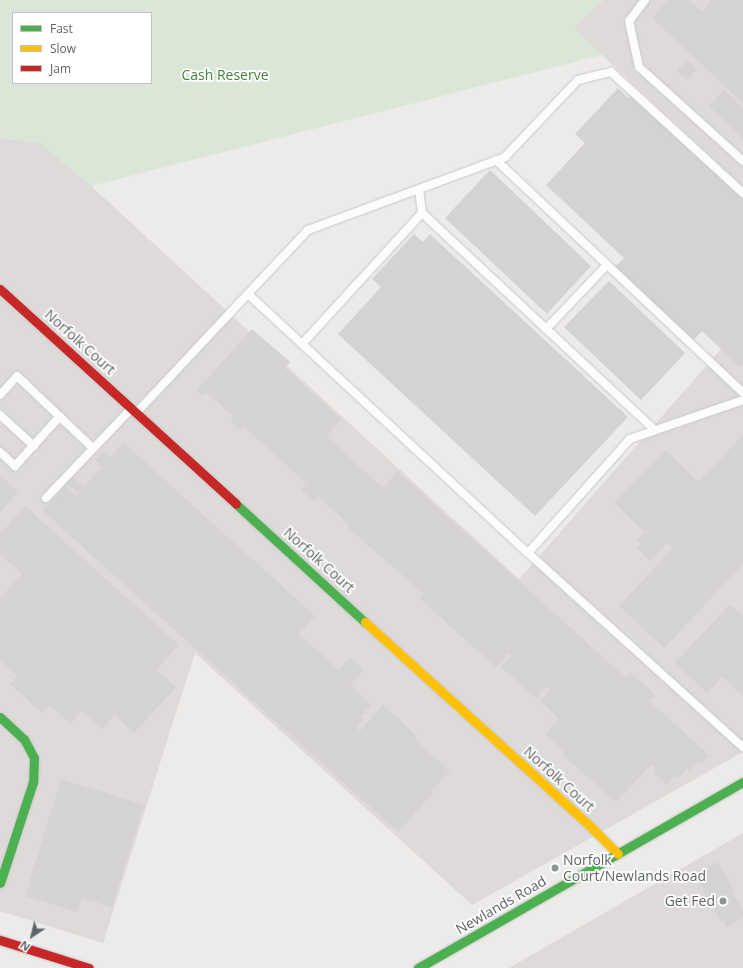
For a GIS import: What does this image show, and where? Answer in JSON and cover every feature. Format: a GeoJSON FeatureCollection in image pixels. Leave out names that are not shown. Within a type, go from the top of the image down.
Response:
{"type":"FeatureCollection","features":[{"type":"Feature","properties":{"kind":"street","name":"Norfolk Court"},"geometry":{"type":"LineString","coordinates":[[0,288],[593,829],[618,854]]}},
{"type":"Feature","properties":{"kind":"street"},"geometry":{"type":"LineString","coordinates":[[0,717],[24,739],[34,758],[32,782],[0,882]]}},
{"type":"Feature","properties":{"kind":"street","name":"Newlands Road"},"geometry":{"type":"LineString","coordinates":[[418,968],[743,782]]}},
{"type":"Feature","properties":{"kind":"street"},"geometry":{"type":"LineString","coordinates":[[0,940],[89,968]]}},
{"type":"Feature","properties":{"kind":"lane"},"geometry":{"type":"LineString","coordinates":[[645,0],[629,21],[639,67],[743,161]]}},
{"type":"Feature","properties":{"kind":"lane"},"geometry":{"type":"LineString","coordinates":[[46,498],[94,448],[134,411],[308,230],[496,160],[505,158],[578,80],[611,72],[743,193]]}},
{"type":"Feature","properties":{"kind":"lane"},"geometry":{"type":"LineString","coordinates":[[496,160],[743,393]]}},
{"type":"Feature","properties":{"kind":"lane"},"geometry":{"type":"LineString","coordinates":[[419,189],[422,213],[655,430]]}},
{"type":"Feature","properties":{"kind":"lane"},"geometry":{"type":"LineString","coordinates":[[302,344],[422,213]]}},
{"type":"Feature","properties":{"kind":"lane"},"geometry":{"type":"LineString","coordinates":[[546,329],[607,265]]}},
{"type":"Feature","properties":{"kind":"lane"},"geometry":{"type":"LineString","coordinates":[[248,294],[528,553],[743,747]]}},
{"type":"Feature","properties":{"kind":"lane"},"geometry":{"type":"LineString","coordinates":[[0,395],[17,376],[94,448]]}},
{"type":"Feature","properties":{"kind":"lane"},"geometry":{"type":"LineString","coordinates":[[528,553],[630,438],[743,400]]}},
{"type":"Feature","properties":{"kind":"lane"},"geometry":{"type":"LineString","coordinates":[[0,415],[34,446]]}},
{"type":"Feature","properties":{"kind":"lane"},"geometry":{"type":"LineString","coordinates":[[0,452],[15,466],[60,416]]}},
{"type":"Feature","properties":{"kind":"shaded area"},"geometry":{"type":"Polygon","coordinates":[[[603,0],[743,0],[743,187],[573,28],[603,0]]]}},
{"type":"Feature","properties":{"kind":"shaded area"},"geometry":{"type":"Polygon","coordinates":[[[0,138],[41,143],[91,186],[519,579],[743,324],[743,752],[472,905],[195,653],[103,943],[0,911],[0,138]]]}},
{"type":"Feature","properties":{"kind":"shaded area"},"geometry":{"type":"Polygon","coordinates":[[[743,833],[743,968],[509,968],[672,874],[743,833]]]}},
{"type":"Feature","properties":{"kind":"green space","name":"Cash Reserve"},"geometry":{"type":"Polygon","coordinates":[[[0,0],[603,0],[574,28],[602,55],[91,186],[41,143],[0,138],[0,0]]]}},
{"type":"Feature","properties":{"kind":"building"},"geometry":{"type":"Polygon","coordinates":[[[668,0],[689,0],[702,12],[712,0],[743,0],[743,103],[652,18],[668,0]]]}},
{"type":"Feature","properties":{"kind":"building"},"geometry":{"type":"Polygon","coordinates":[[[687,60],[697,69],[687,80],[677,71],[687,60]]]}},
{"type":"Feature","properties":{"kind":"building"},"geometry":{"type":"Polygon","coordinates":[[[618,88],[628,98],[632,94],[743,199],[743,364],[740,367],[702,331],[694,340],[615,267],[624,258],[546,185],[585,143],[575,134],[618,88]]]}},
{"type":"Feature","properties":{"kind":"building"},"geometry":{"type":"Polygon","coordinates":[[[724,90],[743,108],[743,139],[709,106],[724,90]]]}},
{"type":"Feature","properties":{"kind":"building"},"geometry":{"type":"Polygon","coordinates":[[[490,170],[591,266],[547,314],[445,218],[490,170]]]}},
{"type":"Feature","properties":{"kind":"building"},"geometry":{"type":"Polygon","coordinates":[[[414,234],[423,242],[430,234],[628,417],[535,516],[338,334],[381,287],[372,279],[414,234]]]}},
{"type":"Feature","properties":{"kind":"building"},"geometry":{"type":"Polygon","coordinates":[[[609,281],[685,353],[641,400],[564,327],[609,281]]]}},
{"type":"Feature","properties":{"kind":"building"},"geometry":{"type":"Polygon","coordinates":[[[252,329],[290,362],[285,368],[341,419],[326,436],[383,488],[397,471],[625,677],[630,672],[655,695],[649,701],[709,755],[702,764],[699,761],[690,771],[687,768],[678,778],[675,775],[667,785],[654,773],[657,770],[651,765],[616,802],[563,755],[565,752],[545,734],[559,719],[540,701],[550,690],[546,687],[536,698],[501,667],[512,656],[509,653],[496,667],[420,599],[424,594],[347,527],[349,525],[318,496],[314,501],[301,490],[306,483],[244,427],[241,431],[230,421],[234,417],[206,392],[203,396],[197,390],[252,329]]]}},
{"type":"Feature","properties":{"kind":"building"},"geometry":{"type":"Polygon","coordinates":[[[743,435],[743,564],[664,648],[619,606],[673,548],[667,543],[650,561],[637,548],[641,543],[637,540],[645,532],[614,503],[665,450],[699,482],[743,435]]]}},
{"type":"Feature","properties":{"kind":"building"},"geometry":{"type":"Polygon","coordinates":[[[124,443],[315,616],[299,634],[339,670],[350,658],[364,670],[350,685],[371,705],[360,717],[363,720],[356,727],[360,731],[383,705],[417,736],[414,739],[450,771],[431,791],[433,793],[398,832],[43,511],[66,486],[76,495],[78,493],[67,484],[73,477],[84,487],[102,467],[95,460],[104,451],[110,457],[124,443]]]}},
{"type":"Feature","properties":{"kind":"building"},"geometry":{"type":"Polygon","coordinates":[[[0,475],[18,492],[0,512],[0,475]]]}},
{"type":"Feature","properties":{"kind":"building"},"geometry":{"type":"Polygon","coordinates":[[[25,506],[179,645],[156,670],[176,687],[134,733],[115,715],[102,729],[82,711],[71,724],[50,705],[42,713],[10,684],[18,676],[0,660],[0,598],[22,574],[0,554],[0,534],[25,506]]]}},
{"type":"Feature","properties":{"kind":"building"},"geometry":{"type":"Polygon","coordinates":[[[730,604],[743,616],[743,696],[722,677],[707,693],[675,663],[730,604]]]}},
{"type":"Feature","properties":{"kind":"building"},"geometry":{"type":"Polygon","coordinates":[[[61,779],[144,805],[112,907],[82,898],[77,912],[25,896],[61,779]]]}},
{"type":"Feature","properties":{"kind":"building","name":"Get Fed"},"geometry":{"type":"Polygon","coordinates":[[[718,862],[734,890],[732,891],[743,911],[743,918],[727,927],[723,920],[721,921],[694,875],[698,873],[699,876],[706,872],[705,869],[718,862]]]}},
{"type":"Feature","properties":{"kind":"traffic: fast"},"geometry":{"type":"LineString","coordinates":[[236,504],[365,622]]}},
{"type":"Feature","properties":{"kind":"traffic: fast"},"geometry":{"type":"LineString","coordinates":[[0,717],[24,739],[34,758],[33,782],[0,883]]}},
{"type":"Feature","properties":{"kind":"traffic: fast"},"geometry":{"type":"LineString","coordinates":[[418,968],[743,782]]}},
{"type":"Feature","properties":{"kind":"traffic: slow"},"geometry":{"type":"LineString","coordinates":[[365,622],[593,829],[618,854]]}},
{"type":"Feature","properties":{"kind":"traffic: jam"},"geometry":{"type":"LineString","coordinates":[[0,289],[236,504]]}},
{"type":"Feature","properties":{"kind":"traffic: jam"},"geometry":{"type":"LineString","coordinates":[[0,940],[89,968]]}},
{"type":"Feature","properties":{"kind":"place","name":"Norfolk Court/Newlands Road"},"geometry":{"type":"Point","coordinates":[555,868]}},
{"type":"Feature","properties":{"kind":"place","name":"Get Fed"},"geometry":{"type":"Point","coordinates":[723,901]}}]}
